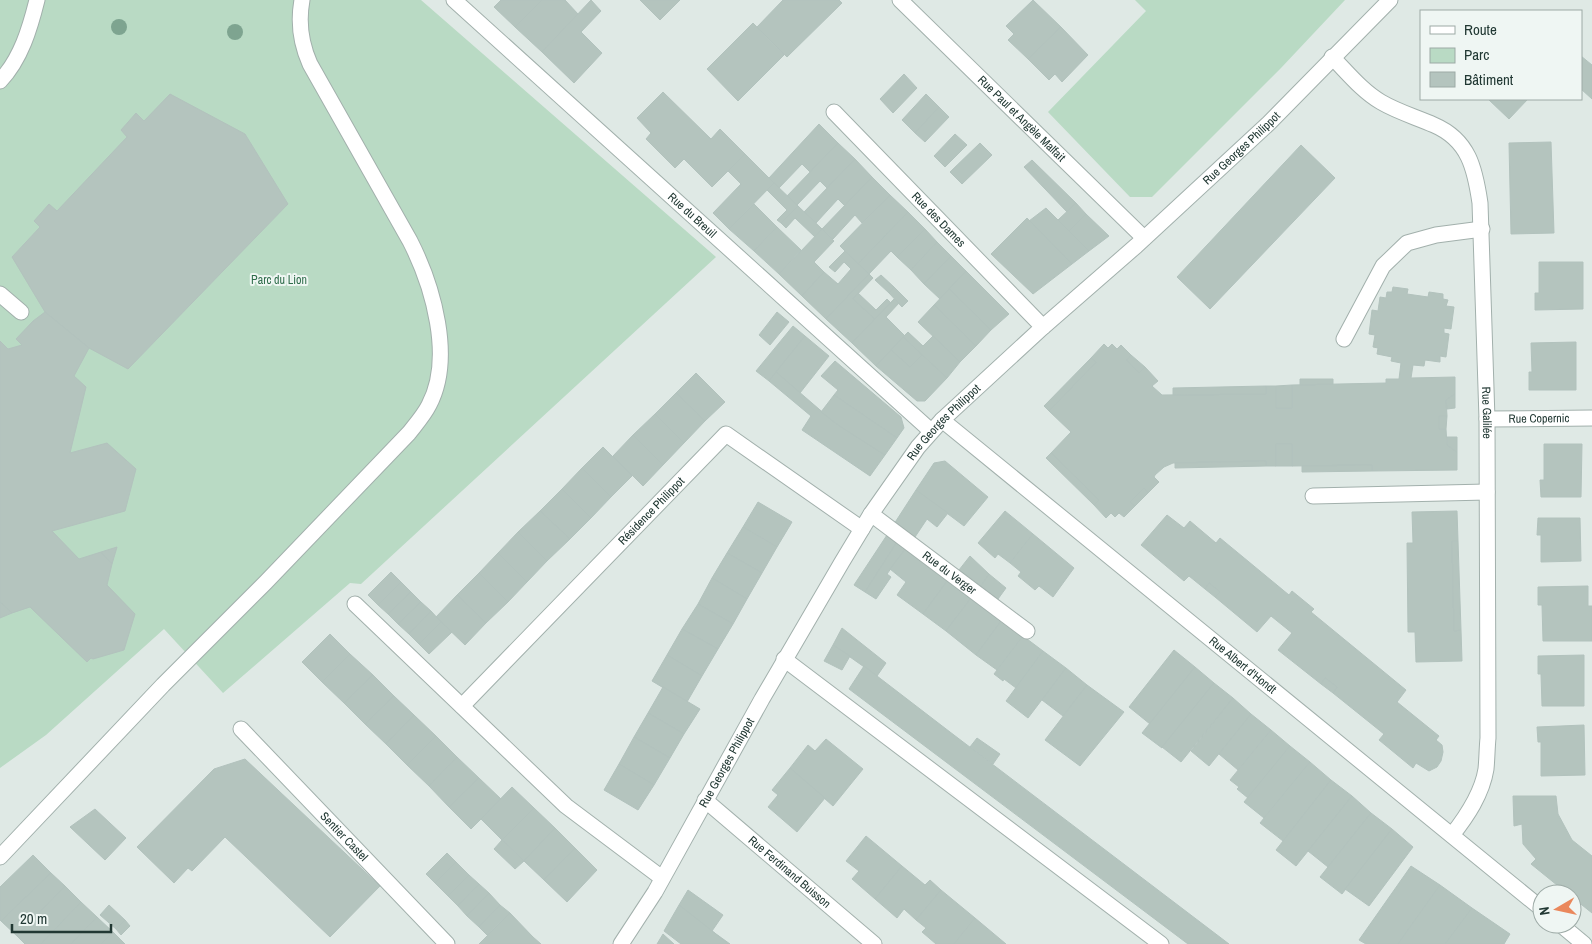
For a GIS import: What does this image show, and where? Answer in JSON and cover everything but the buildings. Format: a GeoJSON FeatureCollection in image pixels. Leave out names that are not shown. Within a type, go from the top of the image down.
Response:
{"type":"FeatureCollection","features":[{"type":"Feature","properties":{"kind":"street"},"geometry":{"type":"LineString","coordinates":[[0,81],[22,48],[38,0]]}},
{"type":"Feature","properties":{"kind":"street"},"geometry":{"type":"LineString","coordinates":[[0,857],[163,685],[266,582],[402,440],[430,404],[436,387],[440,366],[438,323],[420,260],[310,64],[304,50],[301,33],[302,0]]}},
{"type":"Feature","properties":{"kind":"street","name":"Rue du Breuil"},"geometry":{"type":"LineString","coordinates":[[454,0],[930,432]]}},
{"type":"Feature","properties":{"kind":"street","name":"Rue Paul et Angèle Malfait"},"geometry":{"type":"LineString","coordinates":[[900,0],[1144,238]]}},
{"type":"Feature","properties":{"kind":"street","name":"Rue Georges Philippot"},"geometry":{"type":"LineString","coordinates":[[621,944],[662,878],[784,659],[871,514],[930,432],[1269,123],[1390,0]]}},
{"type":"Feature","properties":{"kind":"street","name":"Rue Galilée"},"geometry":{"type":"LineString","coordinates":[[1332,57],[1379,101],[1413,118],[1448,132],[1461,144],[1471,160],[1477,180],[1482,229],[1487,420],[1488,738],[1486,771],[1478,794],[1467,815],[1452,835]]}},
{"type":"Feature","properties":{"kind":"street","name":"Rue des Dames"},"geometry":{"type":"LineString","coordinates":[[834,112],[1043,327]]}},
{"type":"Feature","properties":{"kind":"street"},"geometry":{"type":"LineString","coordinates":[[1344,340],[1383,266],[1407,243],[1436,234],[1482,229]]}},
{"type":"Feature","properties":{"kind":"street"},"geometry":{"type":"LineString","coordinates":[[0,294],[21,312]]}},
{"type":"Feature","properties":{"kind":"street","name":"Rue Copernic"},"geometry":{"type":"LineString","coordinates":[[1487,420],[1592,418]]}},
{"type":"Feature","properties":{"kind":"street","name":"Rue Albert d'Hondt"},"geometry":{"type":"LineString","coordinates":[[942,420],[1532,901]]}},
{"type":"Feature","properties":{"kind":"street","name":"Résidence Philippot"},"geometry":{"type":"LineString","coordinates":[[462,706],[726,434],[862,529]]}},
{"type":"Feature","properties":{"kind":"street"},"geometry":{"type":"LineString","coordinates":[[1313,496],[1487,492]]}},
{"type":"Feature","properties":{"kind":"street","name":"Rue du Verger"},"geometry":{"type":"LineString","coordinates":[[871,514],[1027,631]]}},
{"type":"Feature","properties":{"kind":"street"},"geometry":{"type":"LineString","coordinates":[[355,604],[566,806],[662,878]]}},
{"type":"Feature","properties":{"kind":"street"},"geometry":{"type":"LineString","coordinates":[[784,659],[1161,944]]}},
{"type":"Feature","properties":{"kind":"street","name":"Sentier Castel"},"geometry":{"type":"LineString","coordinates":[[241,729],[446,944]]}},
{"type":"Feature","properties":{"kind":"street","name":"Rue Ferdinand Buisson"},"geometry":{"type":"LineString","coordinates":[[705,800],[874,944]]}},
{"type":"Feature","properties":{"kind":"street"},"geometry":{"type":"LineString","coordinates":[[1572,934],[1584,944]]}},
{"type":"Feature","properties":{"kind":"green space","name":"Parc du Lion"},"geometry":{"type":"Polygon","coordinates":[[[0,0],[421,0],[716,257],[361,584],[350,583],[223,693],[164,629],[46,735],[0,768],[0,0]]]}},
{"type":"Feature","properties":{"kind":"green space"},"geometry":{"type":"Polygon","coordinates":[[[1135,0],[1345,0],[1281,68],[1152,197],[1130,197],[1048,112],[1146,11],[1135,0]]]}}]}
